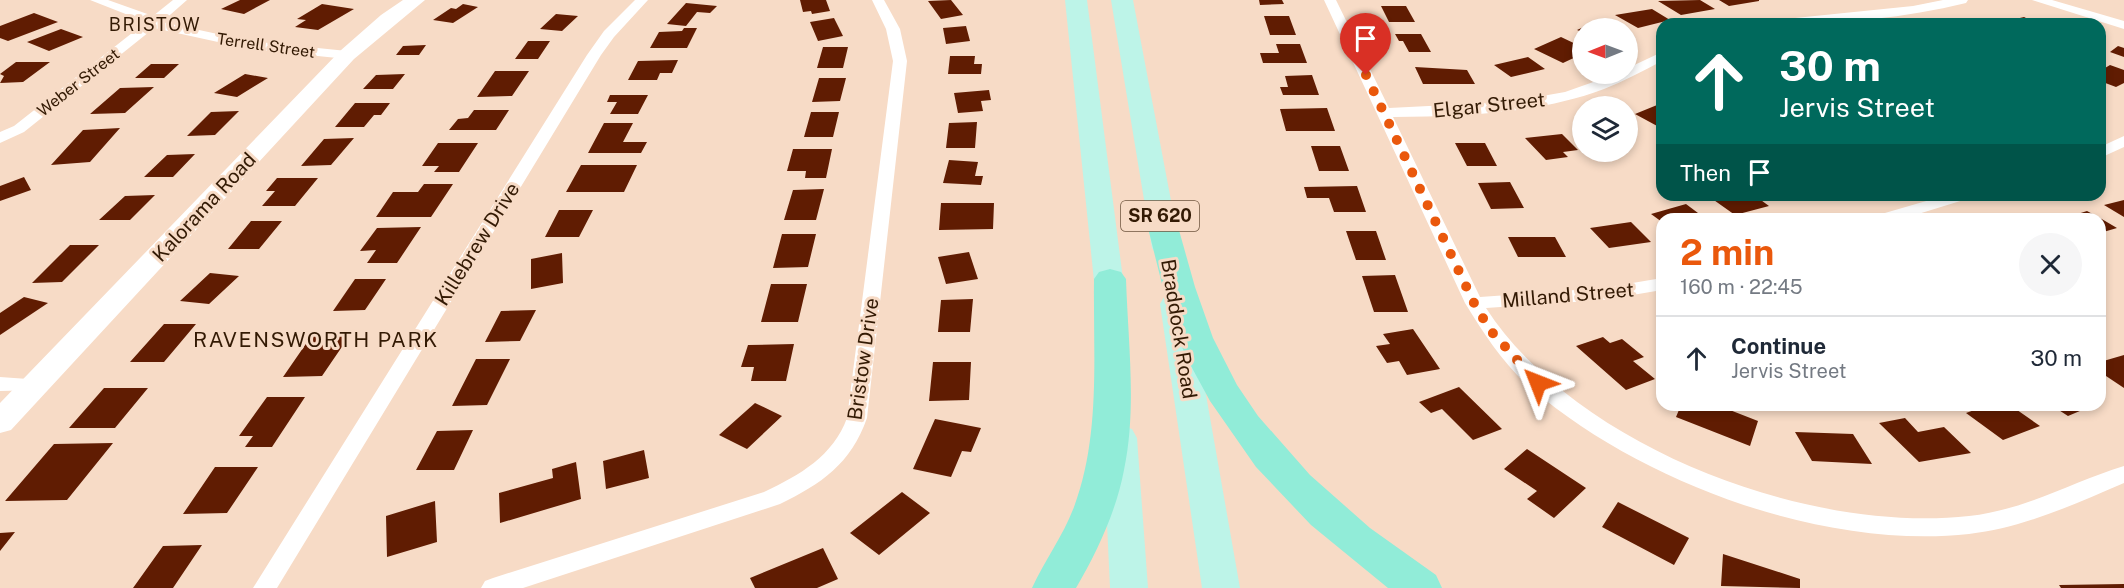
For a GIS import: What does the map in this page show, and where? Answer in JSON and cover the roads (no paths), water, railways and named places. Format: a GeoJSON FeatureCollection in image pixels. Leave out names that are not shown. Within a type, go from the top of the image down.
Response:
{"type":"FeatureCollection","features":[{"type":"Feature","properties":{"kind":"highway"},"geometry":{"type":"LineString","coordinates":[[1160,216],[1183,303],[1203,355],[1257,442],[1291,483],[1331,520],[1374,556],[1420,588]]}},
{"type":"Feature","properties":{"kind":"highway"},"geometry":{"type":"LineString","coordinates":[[1053,588],[1073,556],[1097,496],[1108,453],[1110,279]]}},
{"type":"Feature","properties":{"kind":"main road","name":"SR 620"},"geometry":{"type":"LineString","coordinates":[[1076,0],[1110,279],[1129,588]]}},
{"type":"Feature","properties":{"kind":"main road","name":"Braddock Road"},"geometry":{"type":"LineString","coordinates":[[1122,0],[1139,85],[1221,588]]}},
{"type":"Feature","properties":{"kind":"street","name":"Terrell Street"},"geometry":{"type":"LineString","coordinates":[[96,0],[154,22],[250,45],[346,55]]}},
{"type":"Feature","properties":{"kind":"street","name":"Weber Street"},"geometry":{"type":"LineString","coordinates":[[0,138],[18,129],[181,0]]}},
{"type":"Feature","properties":{"kind":"street","name":"Kalorama Road"},"geometry":{"type":"LineString","coordinates":[[0,422],[346,55],[388,19],[416,0]]}},
{"type":"Feature","properties":{"kind":"street","name":"Killebrew Drive"},"geometry":{"type":"LineString","coordinates":[[265,588],[594,55],[614,28],[642,0]]}},
{"type":"Feature","properties":{"kind":"street","name":"Bristow Drive"},"geometry":{"type":"LineString","coordinates":[[493,588],[772,498],[819,472],[835,458],[846,442],[857,418],[900,61],[893,29],[878,0]]}},
{"type":"Feature","properties":{"kind":"street"},"geometry":{"type":"LineString","coordinates":[[1330,0],[1474,303],[1490,330],[1538,383],[1574,411],[1656,460],[1708,483],[1762,501],[1812,514],[1867,523],[1919,527],[1967,525],[2012,518],[2039,510],[2124,474]]}},
{"type":"Feature","properties":{"kind":"street"},"geometry":{"type":"LineString","coordinates":[[1834,18],[1913,10],[1962,0]]}},
{"type":"Feature","properties":{"kind":"street"},"geometry":{"type":"LineString","coordinates":[[2038,0],[2100,18]]}},
{"type":"Feature","properties":{"kind":"street"},"geometry":{"type":"LineString","coordinates":[[2106,20],[2124,25]]}},
{"type":"Feature","properties":{"kind":"street","name":"Elgar Street"},"geometry":{"type":"LineString","coordinates":[[1638,68],[1656,59]]}},
{"type":"Feature","properties":{"kind":"street","name":"Elgar Street"},"geometry":{"type":"LineString","coordinates":[[1384,113],[1518,105],[1582,91],[1600,84]]}},
{"type":"Feature","properties":{"kind":"street"},"geometry":{"type":"LineString","coordinates":[[2106,150],[2124,141]]}},
{"type":"Feature","properties":{"kind":"street"},"geometry":{"type":"LineString","coordinates":[[1904,213],[1944,201]]}},
{"type":"Feature","properties":{"kind":"street","name":"Milland Street"},"geometry":{"type":"LineString","coordinates":[[1474,303],[1603,294],[1656,285]]}},
{"type":"Feature","properties":{"kind":"street"},"geometry":{"type":"LineString","coordinates":[[0,384],[35,385]]}},
{"type":"Feature","properties":{"kind":"district","name":"BRISTOW"},"geometry":{"type":"Point","coordinates":[155,25]}},
{"type":"Feature","properties":{"kind":"district","name":"RAVENSWORTH PARK"},"geometry":{"type":"Point","coordinates":[316,340]}}]}
